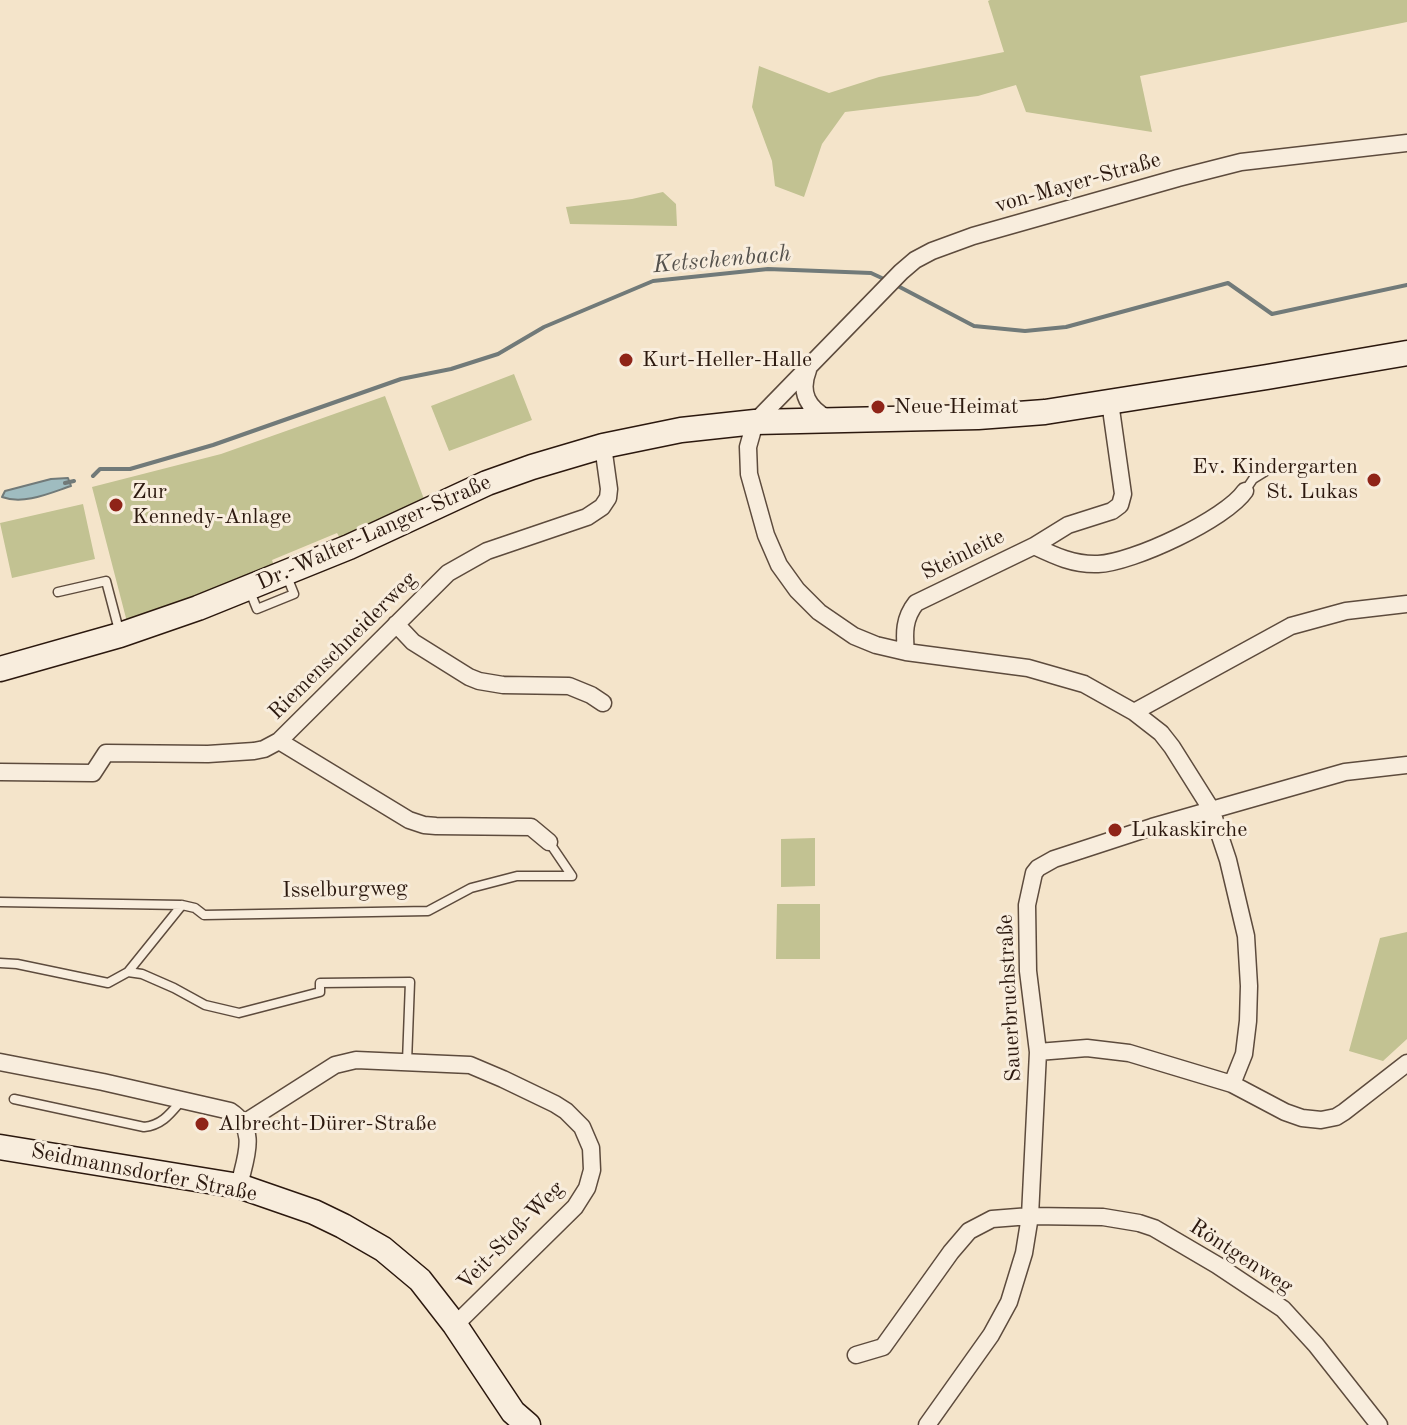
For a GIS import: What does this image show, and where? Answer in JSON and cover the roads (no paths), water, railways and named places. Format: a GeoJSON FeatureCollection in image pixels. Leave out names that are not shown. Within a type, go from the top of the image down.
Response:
{"type":"FeatureCollection","features":[{"type":"Feature","properties":{"kind":"street","name":"von-Mayer-Straße"},"geometry":{"type":"LineString","coordinates":[[755,422],[901,272],[932,251],[973,236],[1241,162],[1407,143]]}},
{"type":"Feature","properties":{"kind":"street"},"geometry":{"type":"LineString","coordinates":[[1232,1084],[1244,1054],[1248,1021],[1249,959],[1246,936],[1237,893],[1211,809],[1161,733],[1134,712],[1084,684],[1028,668],[906,652],[876,645],[854,636],[819,612],[797,590],[779,565],[766,535],[749,474],[748,447],[755,422],[1005,416],[1045,412],[1407,353]]}},
{"type":"Feature","properties":{"kind":"street"},"geometry":{"type":"LineString","coordinates":[[809,367],[805,379],[806,401],[817,413],[830,420]]}},
{"type":"Feature","properties":{"kind":"street","name":"Steinleite"},"geometry":{"type":"LineString","coordinates":[[906,652],[904,626],[916,603],[1034,546],[1068,525],[1112,511],[1120,505],[1123,494],[1110,402]]}},
{"type":"Feature","properties":{"kind":"street","name":"Dr.-Walter-Langer-Straße"},"geometry":{"type":"LineString","coordinates":[[0,669],[120,635],[286,574],[487,483],[532,467],[603,446],[681,430],[755,422]]}},
{"type":"Feature","properties":{"kind":"street","name":"Riemenschneiderweg"},"geometry":{"type":"LineString","coordinates":[[0,772],[93,773],[106,753],[254,751],[279,741],[448,573],[487,551],[587,517],[602,507],[609,489],[603,446]]}},
{"type":"Feature","properties":{"kind":"street","name":"Steinleite"},"geometry":{"type":"LineString","coordinates":[[1034,546],[1079,563],[1100,565],[1122,560],[1166,543],[1224,512],[1245,491]]}},
{"type":"Feature","properties":{"kind":"street"},"geometry":{"type":"LineString","coordinates":[[1134,712],[1291,626],[1346,611],[1407,604]]}},
{"type":"Feature","properties":{"kind":"street"},"geometry":{"type":"LineString","coordinates":[[396,624],[413,642],[479,681],[503,685],[569,686],[603,703]]}},
{"type":"Feature","properties":{"kind":"street","name":"Isselburgweg"},"geometry":{"type":"LineString","coordinates":[[279,741],[409,820],[436,826],[531,827],[549,842]]}},
{"type":"Feature","properties":{"kind":"street"},"geometry":{"type":"LineString","coordinates":[[1211,809],[1345,772],[1407,765]]}},
{"type":"Feature","properties":{"kind":"street","name":"Sauerbruchstraße"},"geometry":{"type":"LineString","coordinates":[[927,1425],[991,1335],[1009,1302],[1024,1253],[1030,1216],[1038,1052],[1028,971],[1027,905],[1034,873],[1044,863],[1054,859],[1211,809]]}},
{"type":"Feature","properties":{"kind":"street"},"geometry":{"type":"LineString","coordinates":[[1038,1052],[1087,1048],[1129,1053],[1232,1084],[1285,1112],[1321,1120],[1344,1112],[1407,1063]]}},
{"type":"Feature","properties":{"kind":"street","name":"Veit-Stoß-Weg"},"geometry":{"type":"LineString","coordinates":[[244,1123],[335,1065],[356,1060],[470,1065],[566,1111],[582,1127],[591,1148],[592,1170],[587,1188],[575,1207],[455,1325]]}},
{"type":"Feature","properties":{"kind":"street"},"geometry":{"type":"LineString","coordinates":[[0,1062],[230,1111],[244,1123],[248,1134],[239,1186]]}},
{"type":"Feature","properties":{"kind":"street","name":"Seidmannsdorfer Straße"},"geometry":{"type":"LineString","coordinates":[[0,1147],[239,1186],[314,1212],[343,1226],[383,1249],[420,1280],[455,1325],[513,1412],[528,1425]]}},
{"type":"Feature","properties":{"kind":"street"},"geometry":{"type":"LineString","coordinates":[[856,1355],[883,1347],[969,1231],[992,1219],[1030,1216]]}},
{"type":"Feature","properties":{"kind":"street","name":"Röntgenweg"},"geometry":{"type":"LineString","coordinates":[[1030,1216],[1103,1217],[1139,1223],[1154,1228],[1195,1252],[1283,1309],[1316,1345],[1379,1425]]}},
{"type":"Feature","properties":{"kind":"lane"},"geometry":{"type":"LineString","coordinates":[[1245,491],[1253,479],[1266,471]]}},
{"type":"Feature","properties":{"kind":"lane"},"geometry":{"type":"LineString","coordinates":[[58,592],[106,581],[120,635]]}},
{"type":"Feature","properties":{"kind":"lane","name":"Isselburgweg"},"geometry":{"type":"LineString","coordinates":[[182,905],[195,908],[204,915],[428,911],[471,888],[517,876],[572,876],[549,842]]}},
{"type":"Feature","properties":{"kind":"lane"},"geometry":{"type":"LineString","coordinates":[[0,902],[182,905]]}},
{"type":"Feature","properties":{"kind":"lane"},"geometry":{"type":"LineString","coordinates":[[0,963],[108,983],[128,972],[182,905]]}},
{"type":"Feature","properties":{"kind":"lane"},"geometry":{"type":"LineString","coordinates":[[128,972],[142,974],[205,1005],[239,1013],[320,992],[320,983],[410,982],[407,1063]]}},
{"type":"Feature","properties":{"kind":"lane"},"geometry":{"type":"LineString","coordinates":[[14,1099],[144,1127],[155,1126],[165,1120],[182,1100]]}},
{"type":"Feature","properties":{"kind":"water"},"geometry":{"type":"Polygon","coordinates":[[[68,478],[71,486],[46,495],[19,500],[2,497],[5,491],[51,479],[68,478]]]}},
{"type":"Feature","properties":{"kind":"waterway","name":"Ketschenbach"},"geometry":{"type":"LineString","coordinates":[[93,476],[100,469],[130,469],[213,445],[401,379],[451,369],[498,354],[544,327],[653,281],[768,269],[871,273],[886,280]]}},
{"type":"Feature","properties":{"kind":"waterway","name":"Ketschenbach"},"geometry":{"type":"LineString","coordinates":[[894,284],[974,326],[1025,331],[1066,327],[1228,283],[1272,314],[1407,285]]}},
{"type":"Feature","properties":{"kind":"waterway","name":"Ketschenbach"},"geometry":{"type":"LineString","coordinates":[[65,483],[74,481]]}},
{"type":"Feature","properties":{"kind":"place","name":"Kurt-Heller-Halle"},"geometry":{"type":"Point","coordinates":[626,360]}},
{"type":"Feature","properties":{"kind":"place","name":"Neue Heimat"},"geometry":{"type":"Point","coordinates":[878,407]}},
{"type":"Feature","properties":{"kind":"place","name":"Ev. Kindergarten St. Lukas"},"geometry":{"type":"Point","coordinates":[1374,480]}},
{"type":"Feature","properties":{"kind":"place","name":"Zur Kennedy-Anlage"},"geometry":{"type":"Point","coordinates":[116,505]}},
{"type":"Feature","properties":{"kind":"place","name":"Lukaskirche"},"geometry":{"type":"Point","coordinates":[1115,830]}},
{"type":"Feature","properties":{"kind":"place","name":"Albrecht-Dürer-Straße"},"geometry":{"type":"Point","coordinates":[202,1124]}}]}
